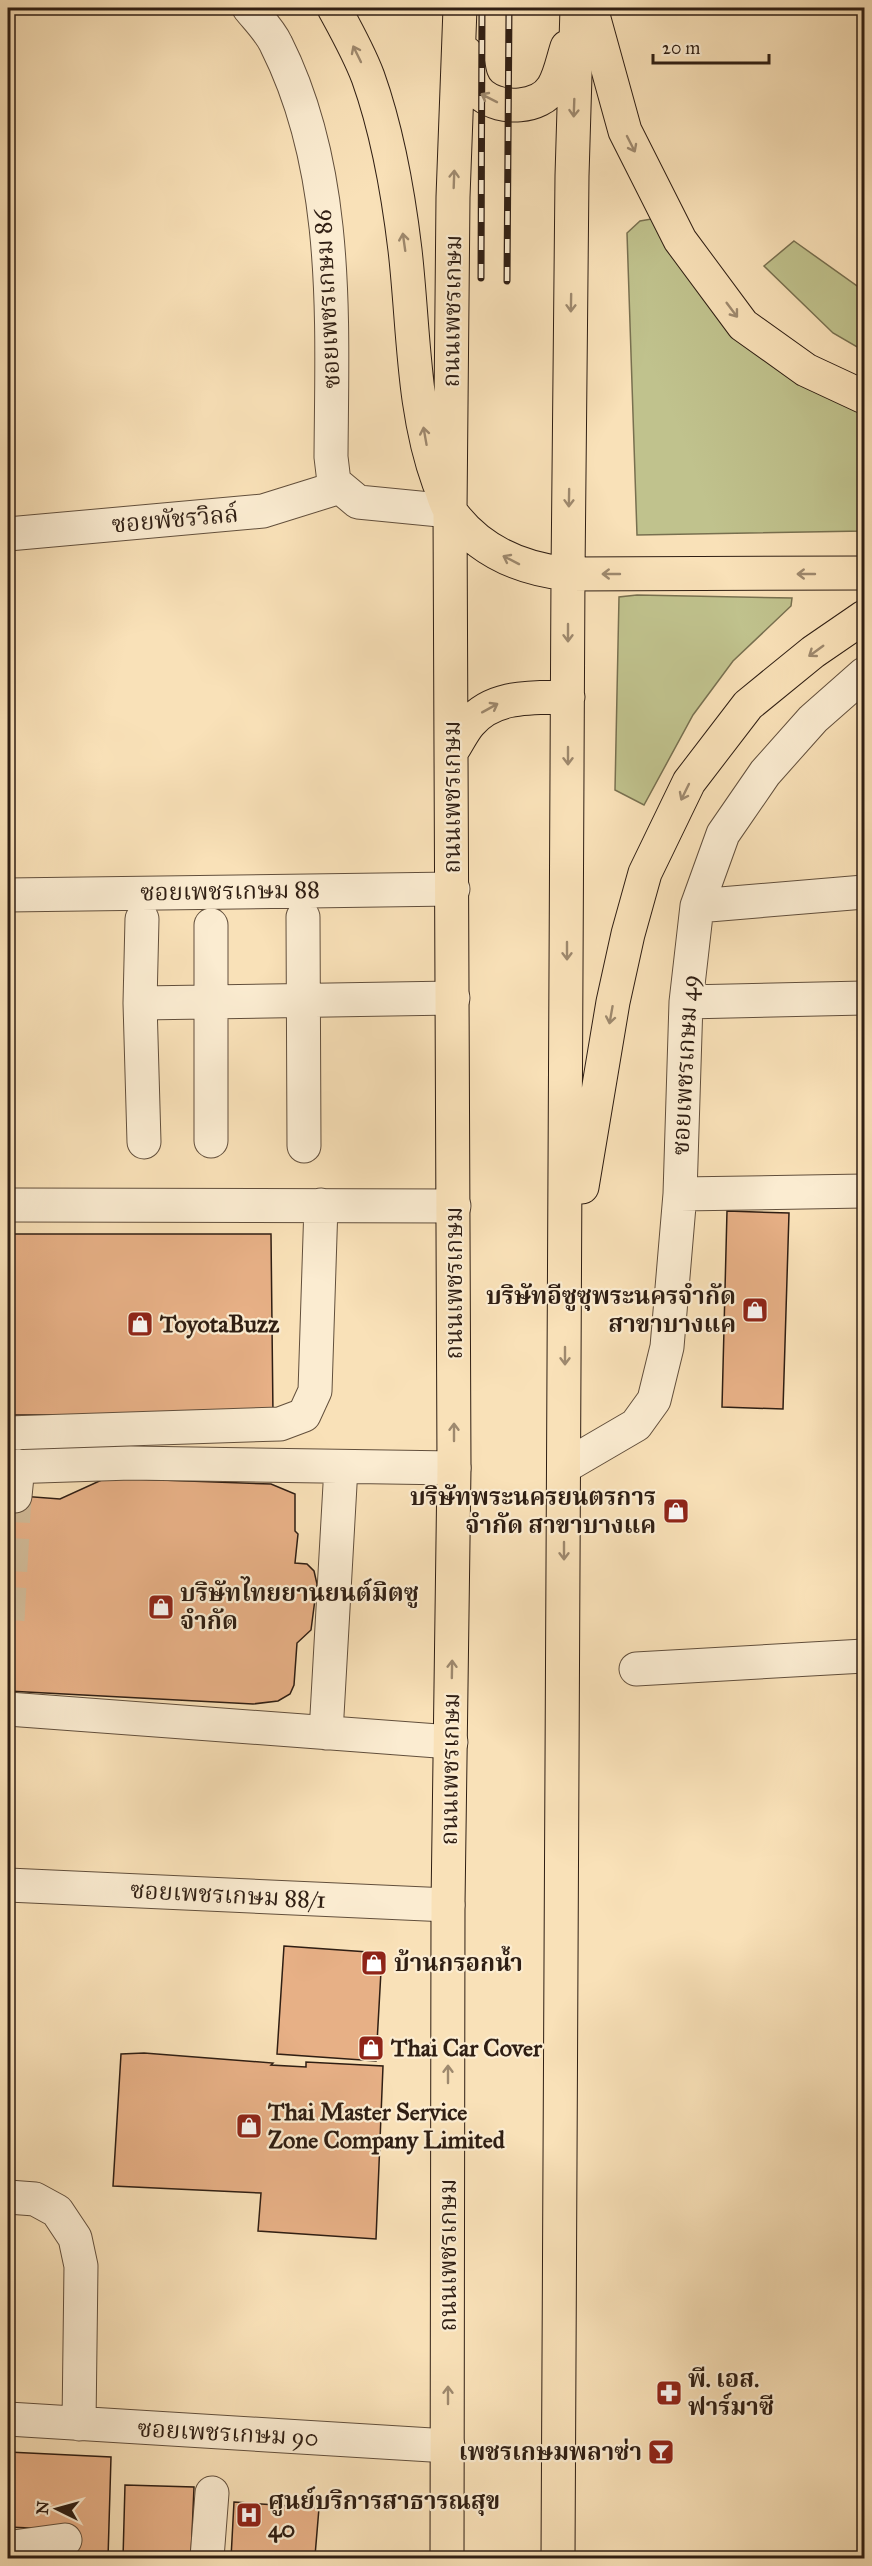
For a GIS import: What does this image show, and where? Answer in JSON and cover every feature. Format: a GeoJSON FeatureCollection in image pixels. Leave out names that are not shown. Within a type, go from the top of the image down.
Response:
{"type":"FeatureCollection","features":[{"type":"Feature","properties":{"kind":"main road"},"geometry":{"type":"LineString","coordinates":[[334,8],[367,75],[385,127],[405,250],[420,410],[427,451],[450,511],[474,538],[514,563],[541,571],[568,574],[864,573]]}},
{"type":"Feature","properties":{"kind":"main road"},"geometry":{"type":"LineString","coordinates":[[460,15],[471,82],[482,95],[496,102],[520,106],[540,100],[553,87],[582,12]]}},
{"type":"Feature","properties":{"kind":"main road"},"geometry":{"type":"LineString","coordinates":[[582,12],[625,131],[680,240],[743,325],[806,370],[864,397]]}},
{"type":"Feature","properties":{"kind":"main road"},"geometry":{"type":"LineString","coordinates":[[558,2559],[568,574],[572,176],[582,12]]}},
{"type":"Feature","properties":{"kind":"main road","name":"ถนนเพชรเกษม"},"geometry":{"type":"LineString","coordinates":[[447,2559],[448,1905],[454,1468],[450,511],[453,197],[460,15]]}},
{"type":"Feature","properties":{"kind":"main road"},"geometry":{"type":"LineString","coordinates":[[565,1314],[588,1148],[614,1002],[628,933],[645,873],[689,782],[748,705],[813,652],[864,617]]}},
{"type":"Feature","properties":{"kind":"main road"},"geometry":{"type":"LineString","coordinates":[[452,751],[471,722],[490,706],[513,699],[568,697]]}},
{"type":"Feature","properties":{"kind":"street","name":"ซอยเพชรเกษม 86"},"geometry":{"type":"LineString","coordinates":[[249,8],[276,42],[308,122],[325,213],[332,306],[331,457],[334,482],[340,487]]}},
{"type":"Feature","properties":{"kind":"street"},"geometry":{"type":"LineString","coordinates":[[340,487],[358,502],[450,511]]}},
{"type":"Feature","properties":{"kind":"street","name":"ซอยพัชรวิลล์"},"geometry":{"type":"LineString","coordinates":[[8,534],[263,511],[340,487]]}},
{"type":"Feature","properties":{"kind":"street","name":"ซอยเพชรเกษม 49"},"geometry":{"type":"LineString","coordinates":[[564,1467],[636,1425],[654,1400],[667,1347],[680,1194],[686,1002],[697,906],[723,834],[765,773],[813,719],[864,674]]}},
{"type":"Feature","properties":{"kind":"street","name":"ซอยเพชรเกษม 88"},"geometry":{"type":"LineString","coordinates":[[8,895],[453,889]]}},
{"type":"Feature","properties":{"kind":"street"},"geometry":{"type":"LineString","coordinates":[[697,906],[864,892]]}},
{"type":"Feature","properties":{"kind":"street"},"geometry":{"type":"LineString","coordinates":[[303,917],[304,1146]]}},
{"type":"Feature","properties":{"kind":"street"},"geometry":{"type":"LineString","coordinates":[[142,919],[140,1003],[144,1142]]}},
{"type":"Feature","properties":{"kind":"street"},"geometry":{"type":"LineString","coordinates":[[211,925],[211,1141]]}},
{"type":"Feature","properties":{"kind":"street"},"geometry":{"type":"LineString","coordinates":[[140,1003],[453,998]]}},
{"type":"Feature","properties":{"kind":"street"},"geometry":{"type":"LineString","coordinates":[[686,1002],[864,998]]}},
{"type":"Feature","properties":{"kind":"street"},"geometry":{"type":"LineString","coordinates":[[680,1194],[864,1191]]}},
{"type":"Feature","properties":{"kind":"street"},"geometry":{"type":"LineString","coordinates":[[8,1205],[454,1206]]}},
{"type":"Feature","properties":{"kind":"street"},"geometry":{"type":"LineString","coordinates":[[8,1433],[280,1424],[304,1415],[315,1391],[321,1205]]}},
{"type":"Feature","properties":{"kind":"street"},"geometry":{"type":"LineString","coordinates":[[13,1476],[131,1463],[454,1468]]}},
{"type":"Feature","properties":{"kind":"street"},"geometry":{"type":"LineString","coordinates":[[326,1733],[341,1467]]}},
{"type":"Feature","properties":{"kind":"street"},"geometry":{"type":"LineString","coordinates":[[636,1669],[864,1656]]}},
{"type":"Feature","properties":{"kind":"street"},"geometry":{"type":"LineString","coordinates":[[8,1709],[451,1742]]}},
{"type":"Feature","properties":{"kind":"street","name":"ซอยเพชรเกษม 88/1"},"geometry":{"type":"LineString","coordinates":[[8,1885],[448,1905]]}},
{"type":"Feature","properties":{"kind":"street"},"geometry":{"type":"LineString","coordinates":[[8,2197],[35,2199],[57,2211],[75,2238],[81,2266],[79,2424]]}},
{"type":"Feature","properties":{"kind":"street","name":"ซอยเพชรเกษม 90"},"geometry":{"type":"LineString","coordinates":[[8,2419],[448,2446]]}},
{"type":"Feature","properties":{"kind":"street"},"geometry":{"type":"LineString","coordinates":[[207,2559],[212,2493]]}},
{"type":"Feature","properties":{"kind":"street"},"geometry":{"type":"LineString","coordinates":[[8,2551],[13,2547],[64,2540]]}},
{"type":"Feature","properties":{"kind":"green space"},"geometry":{"type":"Polygon","coordinates":[[[657,218],[673,244],[864,412],[864,531],[637,535],[627,233],[640,221],[657,218]]]}},
{"type":"Feature","properties":{"kind":"green space"},"geometry":{"type":"Polygon","coordinates":[[[794,241],[864,291],[864,351],[833,333],[764,266],[794,241]]]}},
{"type":"Feature","properties":{"kind":"green space"},"geometry":{"type":"Polygon","coordinates":[[[637,595],[792,598],[791,606],[733,661],[693,715],[644,805],[615,790],[619,597],[637,595]]]}},
{"type":"Feature","properties":{"kind":"building","name":"บริษัทอีซูซุพระนครจำกัด สาขาบางแค"},"geometry":{"type":"Polygon","coordinates":[[[727,1211],[789,1213],[783,1409],[722,1407],[727,1211]]]}},
{"type":"Feature","properties":{"kind":"building","name":"ToyotaBuzz"},"geometry":{"type":"Polygon","coordinates":[[[8,1234],[271,1234],[273,1415],[8,1415],[8,1234]]]}},
{"type":"Feature","properties":{"kind":"building","name":"บริษัทไทยยานยนต์มิตซู จำกัด"},"geometry":{"type":"Polygon","coordinates":[[[106,1478],[271,1484],[295,1494],[295,1531],[298,1534],[295,1563],[307,1564],[314,1571],[317,1584],[311,1630],[297,1643],[294,1685],[290,1694],[278,1701],[253,1704],[8,1691],[8,1495],[60,1499],[106,1478]]]}},
{"type":"Feature","properties":{"kind":"building"},"geometry":{"type":"Polygon","coordinates":[[[284,1946],[382,1953],[376,2061],[277,2054],[284,1946]]]}},
{"type":"Feature","properties":{"kind":"building","name":"Thai Master Service Zone Company Limited"},"geometry":{"type":"Polygon","coordinates":[[[144,2053],[306,2067],[306,2062],[383,2066],[376,2239],[258,2231],[261,2193],[113,2186],[121,2054],[144,2053]]]}},
{"type":"Feature","properties":{"kind":"building"},"geometry":{"type":"Polygon","coordinates":[[[8,2452],[111,2457],[108,2558],[73,2558],[74,2530],[8,2527],[8,2452]]]}},
{"type":"Feature","properties":{"kind":"building"},"geometry":{"type":"Polygon","coordinates":[[[125,2485],[194,2487],[191,2558],[123,2558],[125,2485]]]}},
{"type":"Feature","properties":{"kind":"building"},"geometry":{"type":"Polygon","coordinates":[[[234,2502],[319,2508],[315,2556],[342,2558],[231,2558],[234,2502]]]}},
{"type":"Feature","properties":{"kind":"tunnel"},"geometry":{"type":"LineString","coordinates":[[8,1620],[15,1496]]}},
{"type":"Feature","properties":{"kind":"railway"},"geometry":{"type":"LineString","coordinates":[[481,278],[482,8]]}},
{"type":"Feature","properties":{"kind":"railway"},"geometry":{"type":"LineString","coordinates":[[507,281],[509,8]]}},
{"type":"Feature","properties":{"kind":"place","name":"บริษัทอีซูซุพระนครจำกัด สาขาบางแค"},"geometry":{"type":"Point","coordinates":[755,1310]}},
{"type":"Feature","properties":{"kind":"place","name":"ToyotaBuzz"},"geometry":{"type":"Point","coordinates":[140,1324]}},
{"type":"Feature","properties":{"kind":"place","name":"บริษัทพระนครยนตรการ จำกัด สาขาบางแค"},"geometry":{"type":"Point","coordinates":[676,1511]}},
{"type":"Feature","properties":{"kind":"place","name":"บริษัทไทยยานยนต์มิตซู จำกัด"},"geometry":{"type":"Point","coordinates":[161,1607]}},
{"type":"Feature","properties":{"kind":"place","name":"บ้านกรอกน้ำ"},"geometry":{"type":"Point","coordinates":[374,1963]}},
{"type":"Feature","properties":{"kind":"place","name":"Thai Car Cover"},"geometry":{"type":"Point","coordinates":[371,2048]}},
{"type":"Feature","properties":{"kind":"place","name":"Thai Master Service Zone Company Limited"},"geometry":{"type":"Point","coordinates":[249,2126]}},
{"type":"Feature","properties":{"kind":"place","name":"พี. เอส. ฟาร์มาซี"},"geometry":{"type":"Point","coordinates":[669,2393]}},
{"type":"Feature","properties":{"kind":"place","name":"เพชรเกษมพลาซ่า"},"geometry":{"type":"Point","coordinates":[661,2452]}},
{"type":"Feature","properties":{"kind":"place","name":"ศูนย์บริการสาธารณสุข 40"},"geometry":{"type":"Point","coordinates":[249,2515]}}]}
